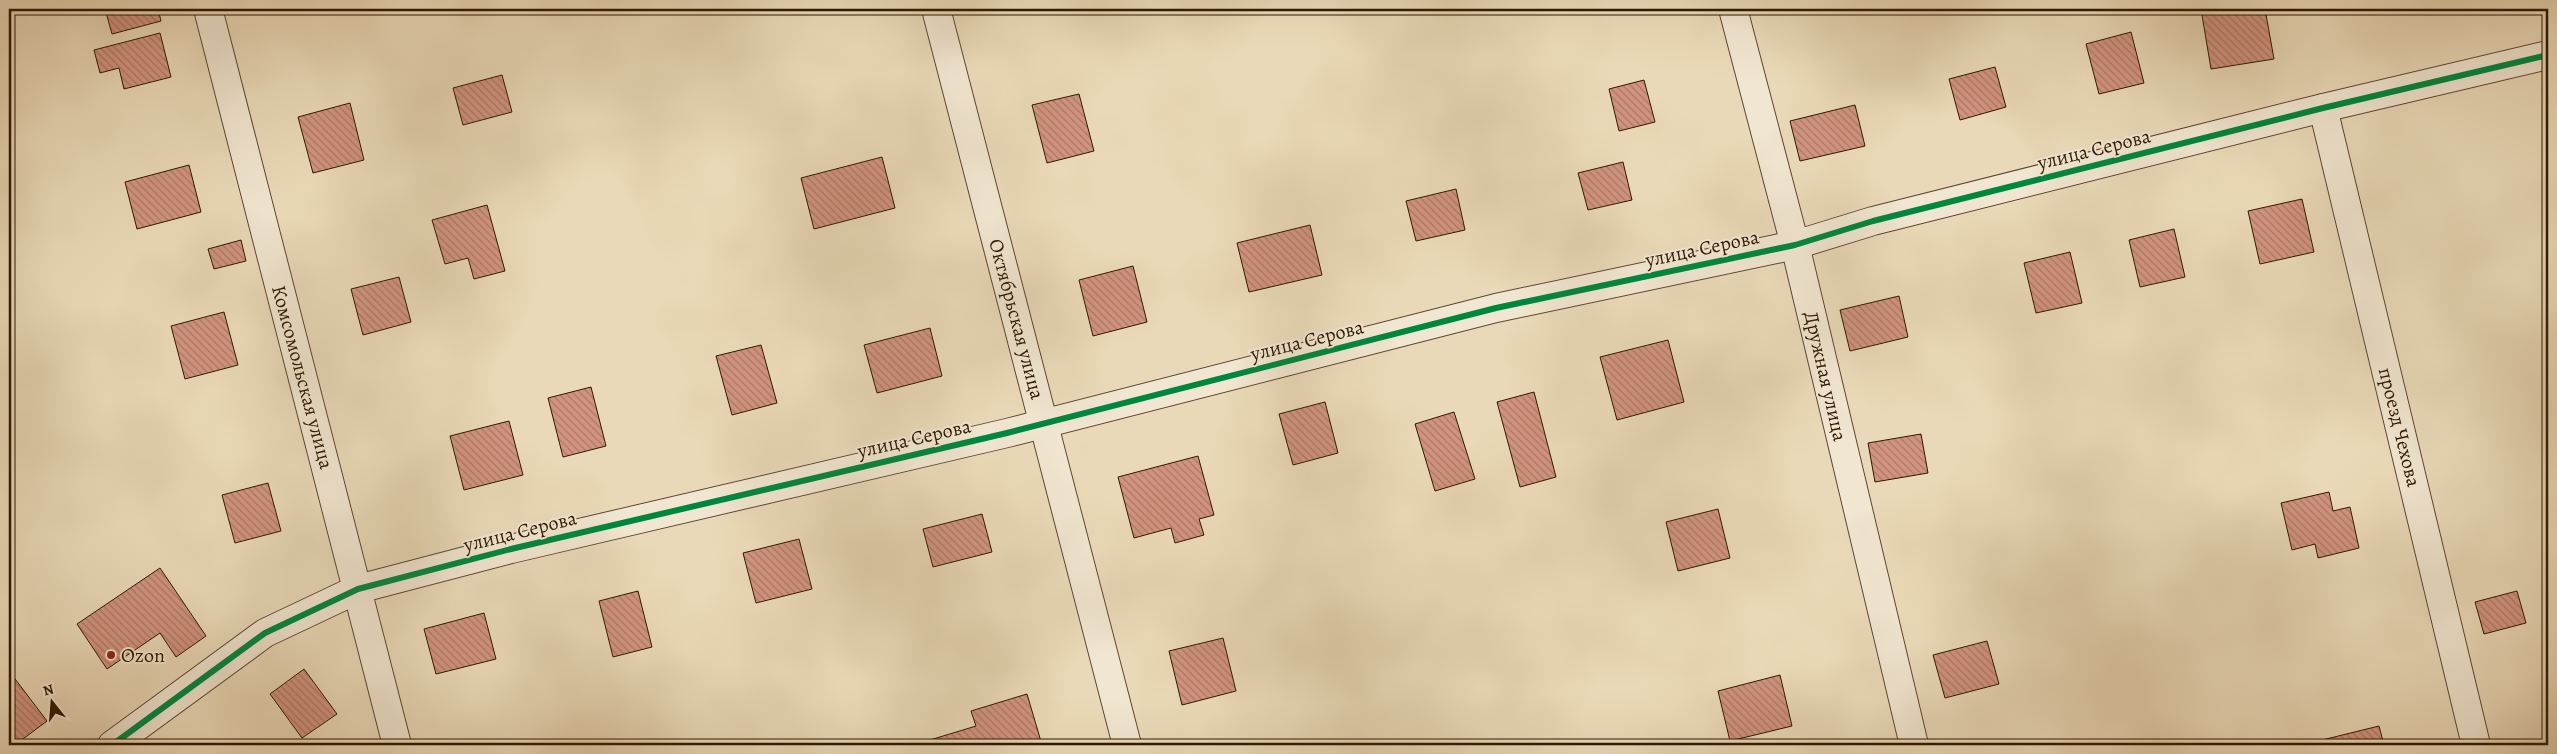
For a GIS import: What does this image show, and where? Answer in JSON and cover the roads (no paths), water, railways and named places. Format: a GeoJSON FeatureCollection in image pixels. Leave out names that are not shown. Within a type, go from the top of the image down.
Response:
{"type":"FeatureCollection","features":[{"type":"Feature","properties":{"kind":"street","name":"Комсомольская улица"},"geometry":{"type":"LineString","coordinates":[[208,9],[358,589],[396,745]]}},
{"type":"Feature","properties":{"kind":"street","name":"Октябрьская улица"},"geometry":{"type":"LineString","coordinates":[[936,9],[1127,745]]}},
{"type":"Feature","properties":{"kind":"street","name":"Дружная улица"},"geometry":{"type":"LineString","coordinates":[[1733,9],[1795,245],[1914,745]]}},
{"type":"Feature","properties":{"kind":"street","name":"улица Серова"},"geometry":{"type":"LineString","coordinates":[[112,745],[265,633],[358,589],[511,550],[1044,424],[1496,308],[1795,245],[1882,219],[2323,108],[2548,55]]}},
{"type":"Feature","properties":{"kind":"street","name":"проезд Чехова"},"geometry":{"type":"LineString","coordinates":[[2323,108],[2476,745]]}},
{"type":"Feature","properties":{"kind":"place","name":"Ozon"},"geometry":{"type":"Point","coordinates":[111,655]}}]}
